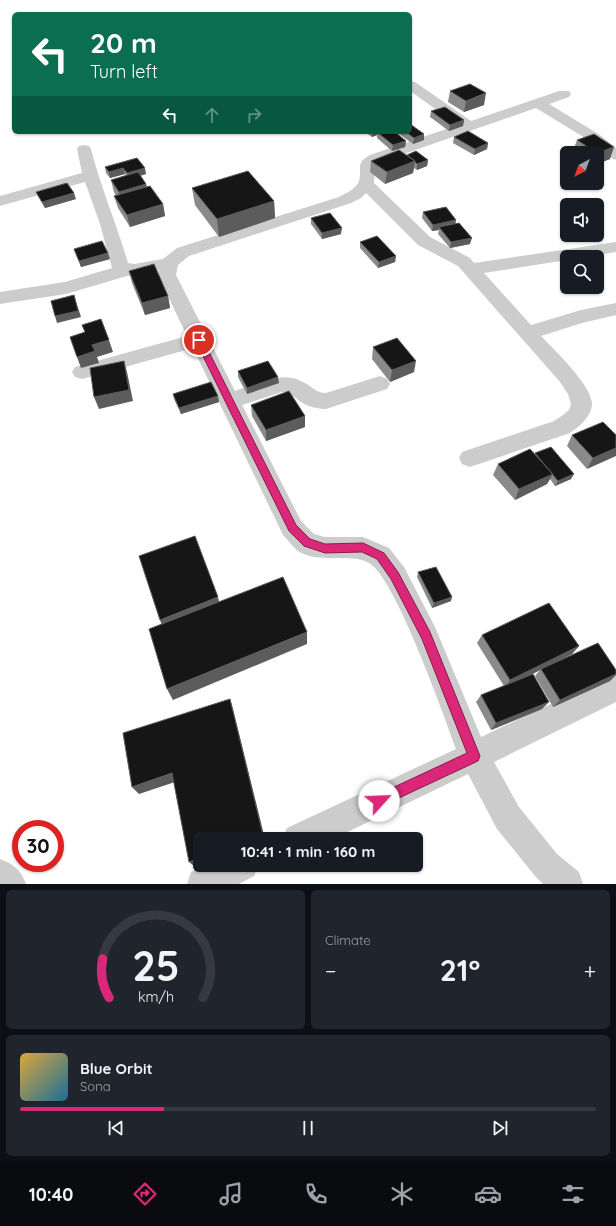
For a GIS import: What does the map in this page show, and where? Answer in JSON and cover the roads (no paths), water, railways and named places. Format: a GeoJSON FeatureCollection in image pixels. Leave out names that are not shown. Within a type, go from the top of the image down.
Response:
{"type":"FeatureCollection","features":[{"type":"Feature","properties":{"kind":"street"},"geometry":{"type":"LineString","coordinates":[[412,85],[470,127]]}},
{"type":"Feature","properties":{"kind":"street"},"geometry":{"type":"LineString","coordinates":[[0,298],[66,288],[126,270],[134,270],[169,263],[183,252],[345,200],[355,195],[366,184],[368,162],[375,158],[564,94]]}},
{"type":"Feature","properties":{"kind":"street"},"geometry":{"type":"LineString","coordinates":[[538,103],[595,138],[616,155]]}},
{"type":"Feature","properties":{"kind":"street"},"geometry":{"type":"LineString","coordinates":[[84,149],[90,176],[108,224],[120,266],[126,270]]}},
{"type":"Feature","properties":{"kind":"street"},"geometry":{"type":"LineString","coordinates":[[0,201],[90,176]]}},
{"type":"Feature","properties":{"kind":"street"},"geometry":{"type":"LineString","coordinates":[[366,184],[424,241],[464,262],[576,387],[582,401],[581,411],[571,421],[562,427],[470,458]]}},
{"type":"Feature","properties":{"kind":"street"},"geometry":{"type":"LineString","coordinates":[[470,269],[616,246]]}},
{"type":"Feature","properties":{"kind":"street"},"geometry":{"type":"LineString","coordinates":[[169,263],[167,275],[292,528],[307,543],[325,548],[363,548],[380,556],[395,576],[426,636],[474,756],[508,818],[546,865],[566,884]]}},
{"type":"Feature","properties":{"kind":"street"},"geometry":{"type":"LineString","coordinates":[[527,333],[616,309]]}},
{"type":"Feature","properties":{"kind":"street"},"geometry":{"type":"LineString","coordinates":[[82,372],[199,340]]}},
{"type":"Feature","properties":{"kind":"street"},"geometry":{"type":"LineString","coordinates":[[229,401],[282,384],[290,384],[298,387],[311,399],[318,402],[326,401],[380,384]]}},
{"type":"Feature","properties":{"kind":"street"},"geometry":{"type":"LineString","coordinates":[[313,832],[616,687]]}},
{"type":"Feature","properties":{"kind":"street"},"geometry":{"type":"LineString","coordinates":[[203,884],[228,872]]}},
{"type":"Feature","properties":{"kind":"street"},"geometry":{"type":"LineString","coordinates":[[0,875],[10,884]]}}]}
